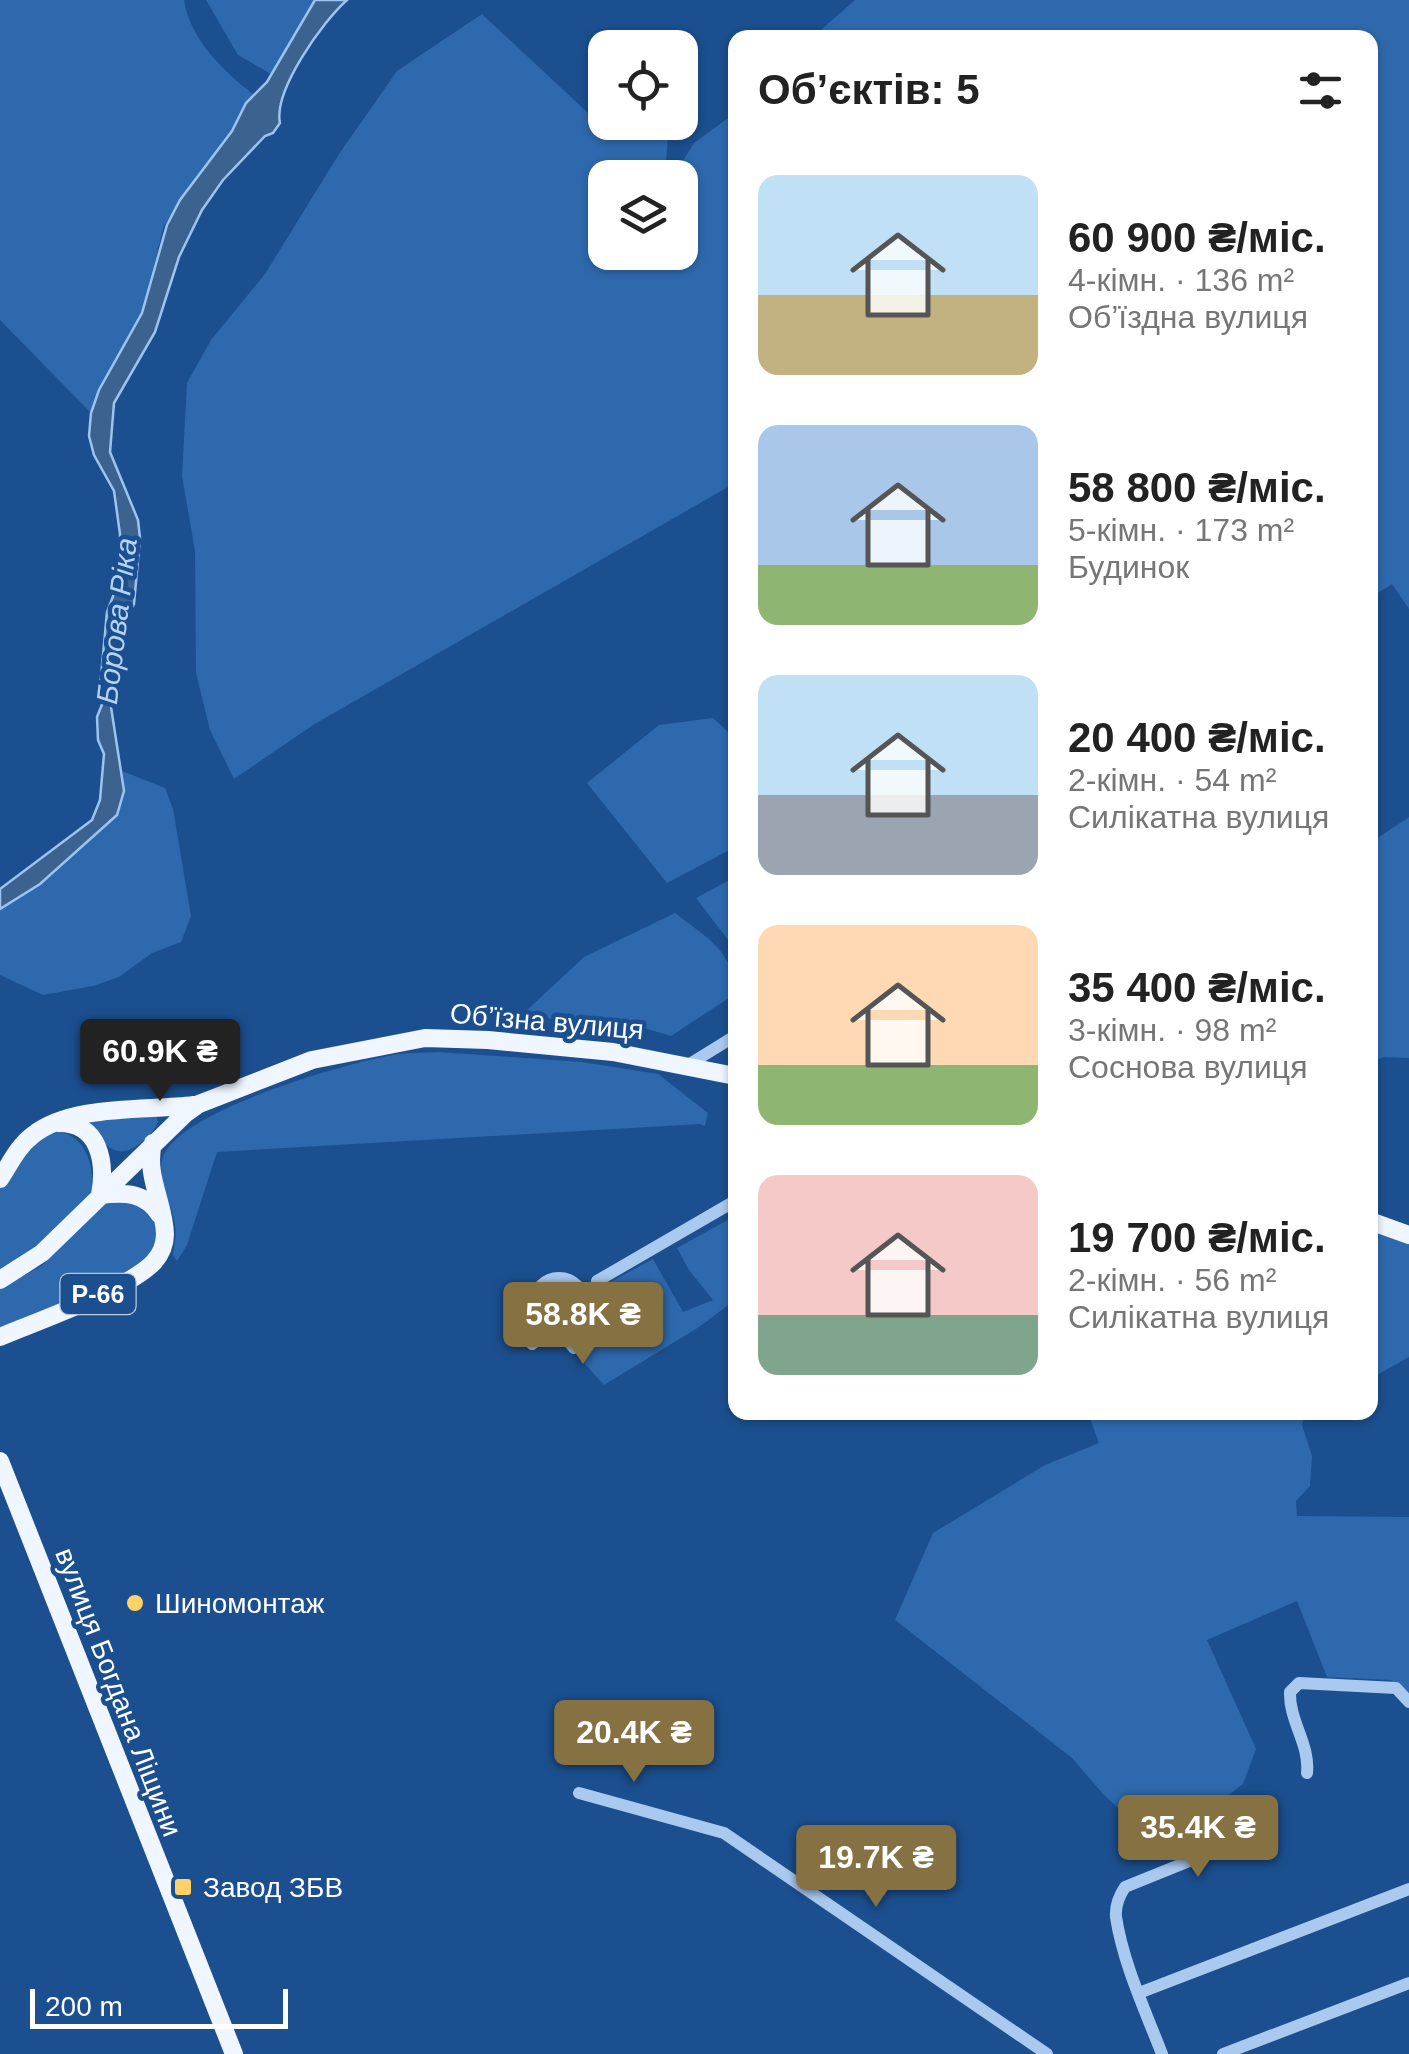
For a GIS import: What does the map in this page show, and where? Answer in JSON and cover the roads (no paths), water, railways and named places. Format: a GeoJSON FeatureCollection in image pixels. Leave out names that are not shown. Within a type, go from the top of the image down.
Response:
{"type":"FeatureCollection","features":[{"type":"Feature","properties":{"kind":"main road","name":"Об’їзна вулиця"},"geometry":{"type":"LineString","coordinates":[[199,1104],[312,1060],[425,1038],[573,1047],[728,1074]]}},
{"type":"Feature","properties":{"kind":"main road"},"geometry":{"type":"LineString","coordinates":[[0,1179],[22,1146],[52,1124],[91,1114],[199,1104]]}},
{"type":"Feature","properties":{"kind":"main road"},"geometry":{"type":"LineString","coordinates":[[100,1196],[152,1143],[199,1104]]}},
{"type":"Feature","properties":{"kind":"main road"},"geometry":{"type":"LineString","coordinates":[[52,1124],[78,1127],[99,1147],[104,1175],[100,1196]]}},
{"type":"Feature","properties":{"kind":"main road"},"geometry":{"type":"LineString","coordinates":[[152,1143],[150,1174],[164,1223]]}},
{"type":"Feature","properties":{"kind":"main road"},"geometry":{"type":"LineString","coordinates":[[100,1196],[136,1194],[151,1203],[164,1223]]}},
{"type":"Feature","properties":{"kind":"main road","name":"Р-66"},"geometry":{"type":"LineString","coordinates":[[0,1280],[42,1254],[100,1196]]}},
{"type":"Feature","properties":{"kind":"main road","name":"Р-66"},"geometry":{"type":"LineString","coordinates":[[0,1338],[144,1271],[160,1254],[164,1223]]}},
{"type":"Feature","properties":{"kind":"main road"},"geometry":{"type":"LineString","coordinates":[[1378,1224],[1409,1235]]}},
{"type":"Feature","properties":{"kind":"main road","name":"вулиця Богдана Ліщини"},"geometry":{"type":"LineString","coordinates":[[0,1460],[234,2054]]}},
{"type":"Feature","properties":{"kind":"street"},"geometry":{"type":"LineString","coordinates":[[688,1065],[728,1040]]}},
{"type":"Feature","properties":{"kind":"street"},"geometry":{"type":"LineString","coordinates":[[597,1281],[558,1278],[543,1283],[535,1294],[546,1322],[574,1348],[584,1301],[597,1281],[728,1206]]}},
{"type":"Feature","properties":{"kind":"street"},"geometry":{"type":"LineString","coordinates":[[571,1281],[584,1301]]}},
{"type":"Feature","properties":{"kind":"street"},"geometry":{"type":"LineString","coordinates":[[546,1322],[572,1325],[580,1317]]}},
{"type":"Feature","properties":{"kind":"street"},"geometry":{"type":"LineString","coordinates":[[1307,1773],[1309,1754],[1290,1702],[1290,1692],[1298,1683],[1396,1688],[1409,1702]]}},
{"type":"Feature","properties":{"kind":"street"},"geometry":{"type":"LineString","coordinates":[[579,1793],[724,1833],[1047,2054]]}},
{"type":"Feature","properties":{"kind":"street"},"geometry":{"type":"LineString","coordinates":[[1162,2054],[1116,1914],[1118,1897],[1125,1887],[1261,1832]]}},
{"type":"Feature","properties":{"kind":"street"},"geometry":{"type":"LineString","coordinates":[[1139,1993],[1409,1889]]}},
{"type":"Feature","properties":{"kind":"street"},"geometry":{"type":"LineString","coordinates":[[1224,2054],[1409,1982]]}},
{"type":"Feature","properties":{"kind":"water","name":"Борова Ріка"},"geometry":{"type":"Polygon","coordinates":[[[315,0],[347,0],[302,57],[284,93],[280,123],[223,180],[202,210],[179,257],[155,332],[114,403],[110,452],[138,520],[140,538],[134,604],[120,627],[111,707],[124,791],[117,815],[40,884],[0,909],[0,889],[92,820],[100,800],[104,754],[98,740],[97,717],[103,702],[100,687],[107,612],[120,578],[120,534],[114,491],[94,455],[89,436],[91,413],[99,390],[142,313],[167,225],[180,200],[232,131],[246,103],[267,82],[315,0]]]}},
{"type":"Feature","properties":{"kind":"place","name":"Шиномонтаж"},"geometry":{"type":"Point","coordinates":[135,1603]}},
{"type":"Feature","properties":{"kind":"place","name":"Завод ЗБВ"},"geometry":{"type":"Point","coordinates":[183,1887]}}]}
